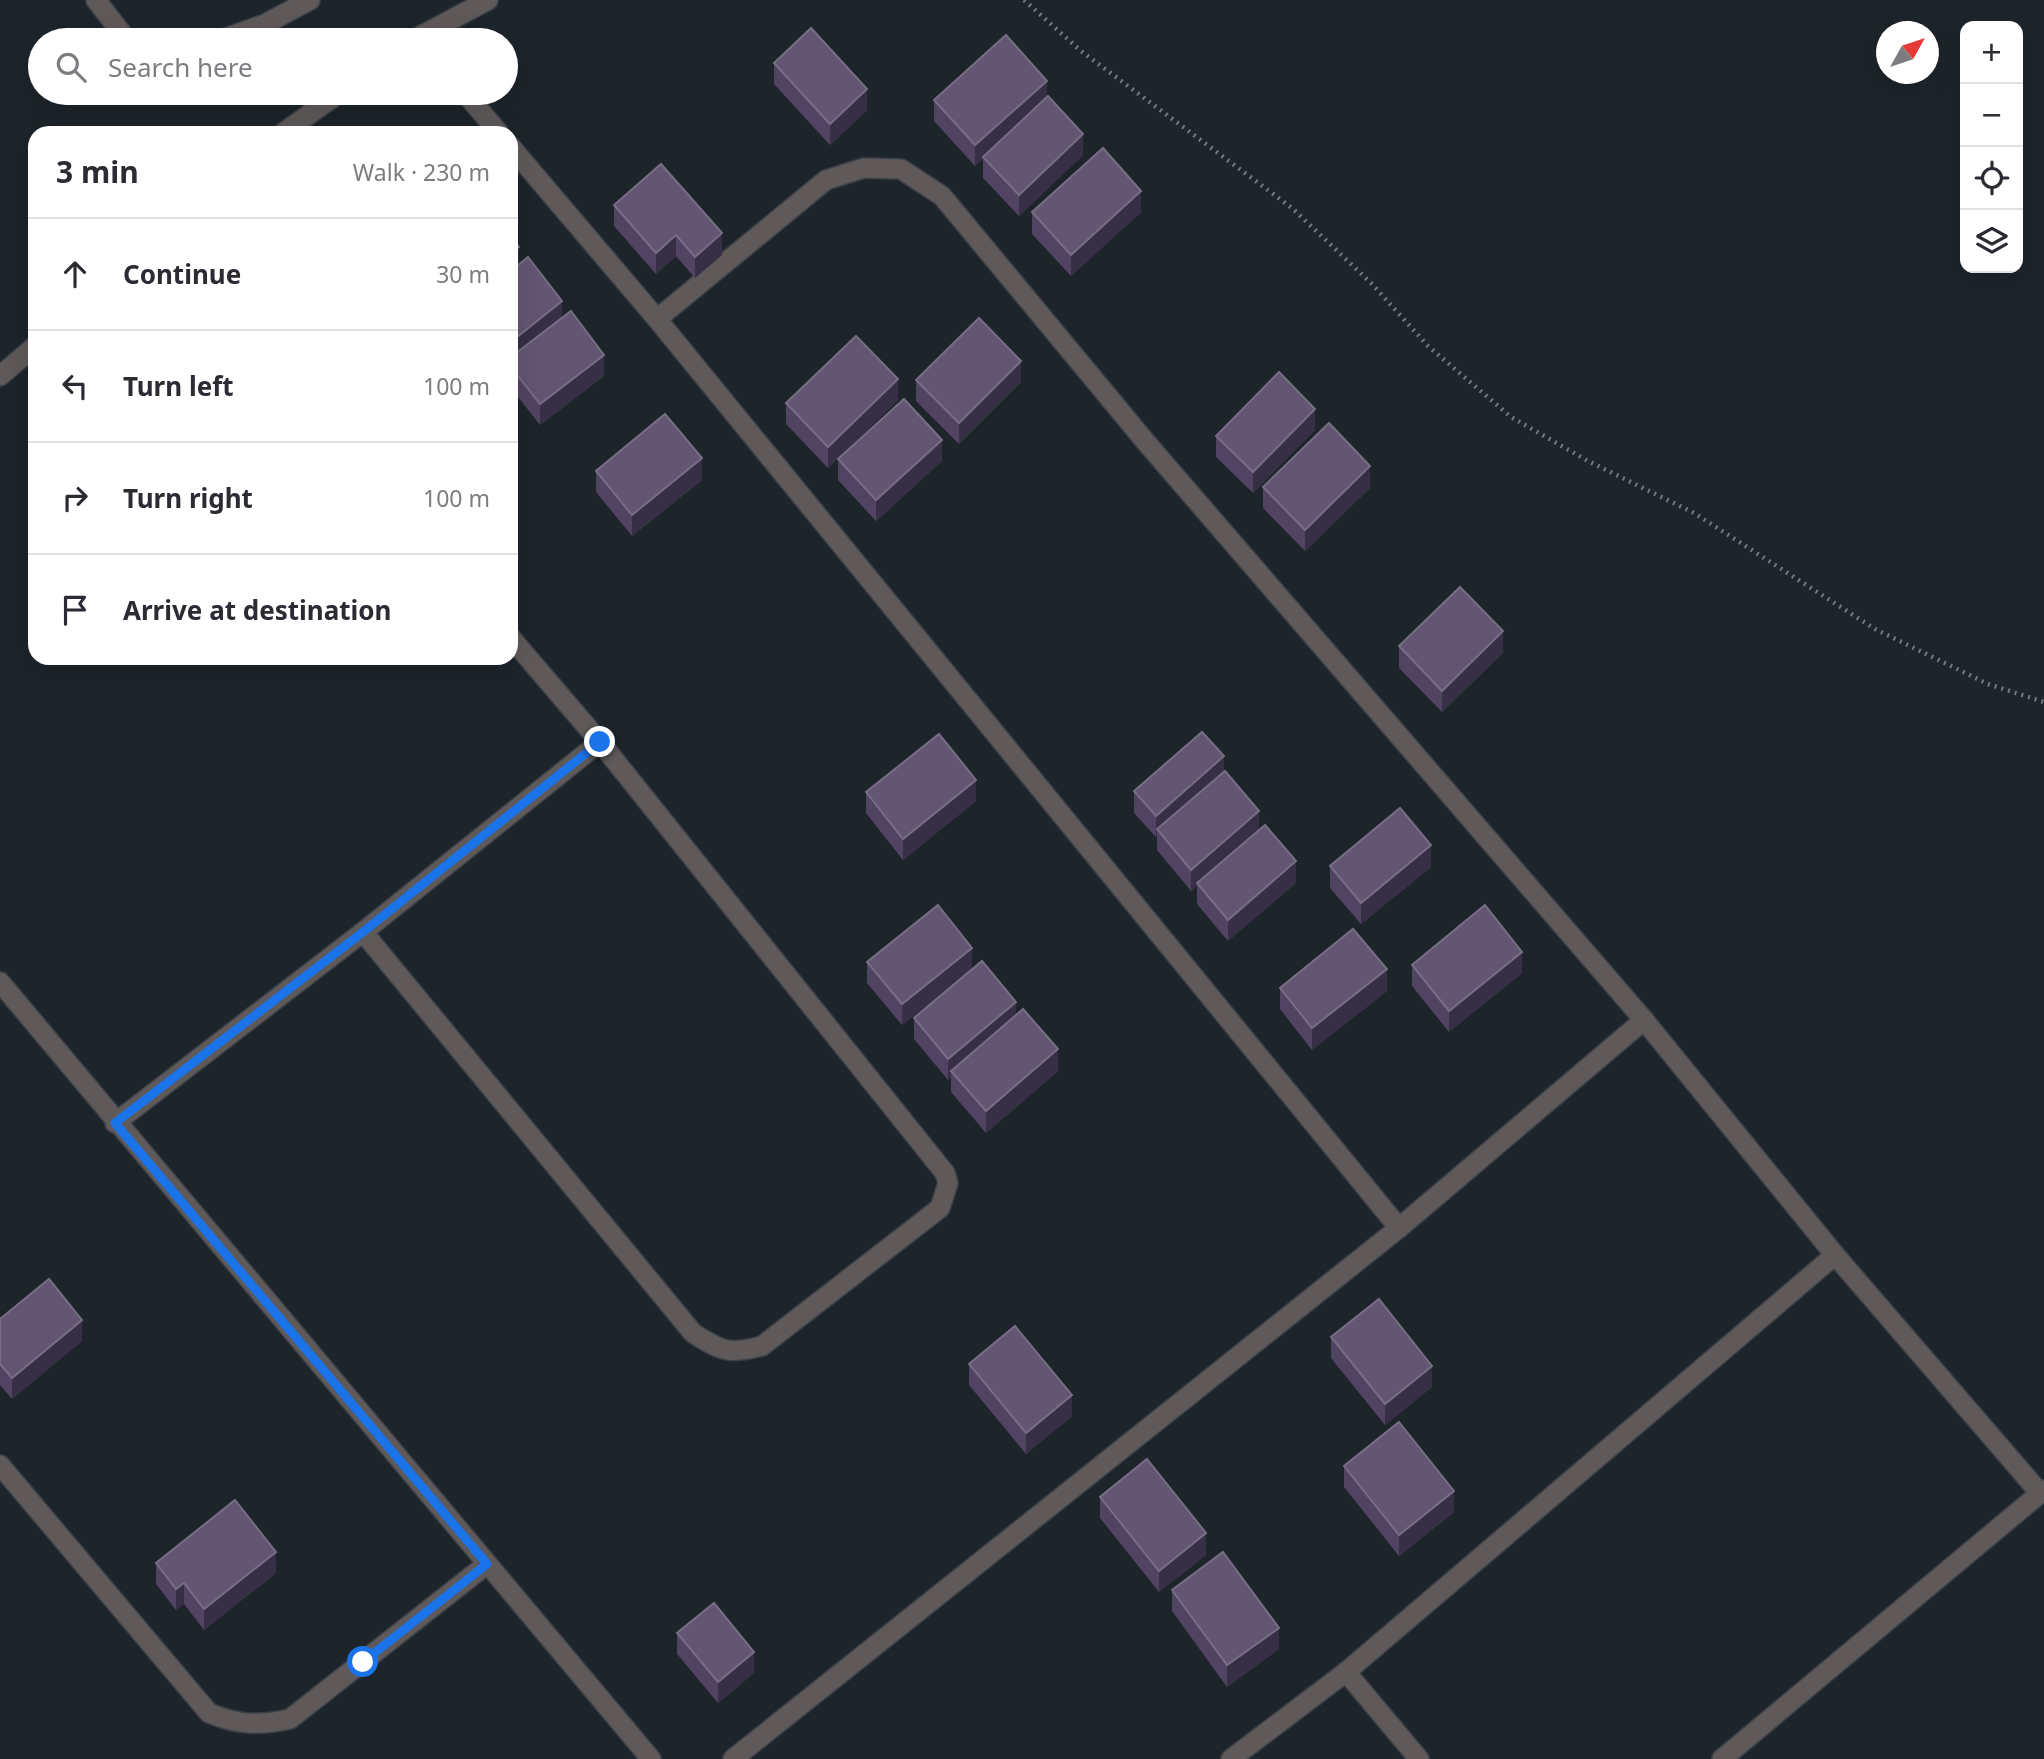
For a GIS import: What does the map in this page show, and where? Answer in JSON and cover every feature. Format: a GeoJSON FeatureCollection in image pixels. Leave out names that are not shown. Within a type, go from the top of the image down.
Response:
{"type":"FeatureCollection","features":[{"type":"Feature","properties":{"kind":"street"},"geometry":{"type":"LineString","coordinates":[[96,0],[118,28]]}},
{"type":"Feature","properties":{"kind":"street"},"geometry":{"type":"LineString","coordinates":[[254,28],[310,0]]}},
{"type":"Feature","properties":{"kind":"street"},"geometry":{"type":"LineString","coordinates":[[437,28],[488,0]]}},
{"type":"Feature","properties":{"kind":"street"},"geometry":{"type":"LineString","coordinates":[[293,126],[322,105]]}},
{"type":"Feature","properties":{"kind":"street"},"geometry":{"type":"LineString","coordinates":[[475,105],[493,126]]}},
{"type":"Feature","properties":{"kind":"street"},"geometry":{"type":"LineString","coordinates":[[518,155],[657,319],[1399,1228]]}},
{"type":"Feature","properties":{"kind":"street"},"geometry":{"type":"LineString","coordinates":[[657,319],[826,180],[864,168],[901,169],[942,196],[1144,440],[1644,1020],[1835,1255],[2042,1491],[1722,1759]]}},
{"type":"Feature","properties":{"kind":"street"},"geometry":{"type":"LineString","coordinates":[[0,376],[28,352]]}},
{"type":"Feature","properties":{"kind":"street"},"geometry":{"type":"LineString","coordinates":[[363,932],[693,1333],[720,1351],[741,1352],[762,1346],[940,1208],[948,1183],[946,1173],[600,742],[518,646]]}},
{"type":"Feature","properties":{"kind":"street"},"geometry":{"type":"LineString","coordinates":[[115,1123],[363,932],[600,742]]}},
{"type":"Feature","properties":{"kind":"street"},"geometry":{"type":"LineString","coordinates":[[0,982],[115,1123],[651,1759]]}},
{"type":"Feature","properties":{"kind":"street"},"geometry":{"type":"LineString","coordinates":[[733,1759],[1399,1228],[1644,1020]]}},
{"type":"Feature","properties":{"kind":"street"},"geometry":{"type":"LineString","coordinates":[[1231,1759],[1346,1672],[1835,1255]]}},
{"type":"Feature","properties":{"kind":"street"},"geometry":{"type":"LineString","coordinates":[[0,1465],[209,1713],[232,1723],[262,1726],[290,1720],[487,1564]]}},
{"type":"Feature","properties":{"kind":"street"},"geometry":{"type":"LineString","coordinates":[[1346,1672],[1419,1759]]}},
{"type":"Feature","properties":{"kind":"path"},"geometry":{"type":"LineString","coordinates":[[1024,0],[1081,51],[1292,208],[1371,284],[1429,346],[1511,417],[1588,461],[1694,513],[1875,629],[1988,684],[2044,702]]}},
{"type":"Feature","properties":{"kind":"building"},"geometry":{"type":"Polygon","coordinates":[[[811,28],[867,89],[830,124],[774,63],[811,28]]]}},
{"type":"Feature","properties":{"kind":"building"},"geometry":{"type":"Polygon","coordinates":[[[1006,35],[1047,81],[975,145],[934,100],[1006,35]]]}},
{"type":"Feature","properties":{"kind":"building"},"geometry":{"type":"Polygon","coordinates":[[[1048,96],[1083,134],[1019,195],[983,157],[1048,96]]]}},
{"type":"Feature","properties":{"kind":"building"},"geometry":{"type":"Polygon","coordinates":[[[1103,148],[1141,191],[1071,255],[1032,212],[1103,148]]]}},
{"type":"Feature","properties":{"kind":"building"},"geometry":{"type":"Polygon","coordinates":[[[661,164],[722,233],[695,257],[676,235],[656,253],[614,205],[661,164]]]}},
{"type":"Feature","properties":{"kind":"building"},"geometry":{"type":"Polygon","coordinates":[[[528,257],[562,301],[518,336],[518,265],[528,257]]]}},
{"type":"Feature","properties":{"kind":"building"},"geometry":{"type":"Polygon","coordinates":[[[571,311],[604,355],[540,404],[518,376],[518,352],[571,311]]]}},
{"type":"Feature","properties":{"kind":"building"},"geometry":{"type":"Polygon","coordinates":[[[979,318],[1021,361],[959,423],[916,380],[979,318]]]}},
{"type":"Feature","properties":{"kind":"building"},"geometry":{"type":"Polygon","coordinates":[[[856,336],[898,379],[828,447],[786,403],[856,336]]]}},
{"type":"Feature","properties":{"kind":"building"},"geometry":{"type":"Polygon","coordinates":[[[1279,372],[1315,409],[1253,472],[1216,436],[1279,372]]]}},
{"type":"Feature","properties":{"kind":"building"},"geometry":{"type":"Polygon","coordinates":[[[904,399],[942,440],[876,500],[838,459],[904,399]]]}},
{"type":"Feature","properties":{"kind":"building"},"geometry":{"type":"Polygon","coordinates":[[[665,414],[702,458],[632,515],[596,471],[665,414]]]}},
{"type":"Feature","properties":{"kind":"building"},"geometry":{"type":"Polygon","coordinates":[[[1329,423],[1370,466],[1305,530],[1263,487],[1329,423]]]}},
{"type":"Feature","properties":{"kind":"building"},"geometry":{"type":"Polygon","coordinates":[[[1460,587],[1503,631],[1442,691],[1399,646],[1460,587]]]}},
{"type":"Feature","properties":{"kind":"building"},"geometry":{"type":"Polygon","coordinates":[[[1202,732],[1224,756],[1156,816],[1134,791],[1202,732]]]}},
{"type":"Feature","properties":{"kind":"building"},"geometry":{"type":"Polygon","coordinates":[[[939,734],[976,780],[903,839],[866,792],[939,734]]]}},
{"type":"Feature","properties":{"kind":"building"},"geometry":{"type":"Polygon","coordinates":[[[1225,771],[1259,811],[1191,870],[1157,829],[1225,771]]]}},
{"type":"Feature","properties":{"kind":"building"},"geometry":{"type":"Polygon","coordinates":[[[1400,808],[1431,845],[1361,903],[1330,866],[1400,808]]]}},
{"type":"Feature","properties":{"kind":"building"},"geometry":{"type":"Polygon","coordinates":[[[1265,825],[1296,861],[1228,920],[1197,883],[1265,825]]]}},
{"type":"Feature","properties":{"kind":"building"},"geometry":{"type":"Polygon","coordinates":[[[938,905],[972,948],[902,1004],[867,962],[938,905]]]}},
{"type":"Feature","properties":{"kind":"building"},"geometry":{"type":"Polygon","coordinates":[[[1485,905],[1522,952],[1449,1011],[1412,965],[1485,905]]]}},
{"type":"Feature","properties":{"kind":"building"},"geometry":{"type":"Polygon","coordinates":[[[1353,929],[1387,969],[1312,1028],[1280,988],[1353,929]]]}},
{"type":"Feature","properties":{"kind":"building"},"geometry":{"type":"Polygon","coordinates":[[[982,961],[1016,1002],[948,1059],[914,1018],[982,961]]]}},
{"type":"Feature","properties":{"kind":"building"},"geometry":{"type":"Polygon","coordinates":[[[1023,1009],[1058,1049],[986,1111],[951,1071],[1023,1009]]]}},
{"type":"Feature","properties":{"kind":"building"},"geometry":{"type":"Polygon","coordinates":[[[49,1279],[82,1320],[12,1378],[0,1364],[0,1319],[49,1279]]]}},
{"type":"Feature","properties":{"kind":"building"},"geometry":{"type":"Polygon","coordinates":[[[1379,1299],[1432,1366],[1385,1404],[1331,1337],[1379,1299]]]}},
{"type":"Feature","properties":{"kind":"building"},"geometry":{"type":"Polygon","coordinates":[[[1015,1326],[1072,1395],[1026,1433],[969,1364],[1015,1326]]]}},
{"type":"Feature","properties":{"kind":"building"},"geometry":{"type":"Polygon","coordinates":[[[1399,1422],[1454,1491],[1399,1535],[1344,1466],[1399,1422]]]}},
{"type":"Feature","properties":{"kind":"building"},"geometry":{"type":"Polygon","coordinates":[[[1147,1459],[1206,1533],[1159,1571],[1100,1497],[1147,1459]]]}},
{"type":"Feature","properties":{"kind":"building"},"geometry":{"type":"Polygon","coordinates":[[[235,1500],[276,1552],[204,1609],[184,1583],[176,1589],[156,1563],[235,1500]]]}},
{"type":"Feature","properties":{"kind":"building"},"geometry":{"type":"Polygon","coordinates":[[[1223,1552],[1279,1628],[1227,1665],[1172,1590],[1223,1552]]]}},
{"type":"Feature","properties":{"kind":"building"},"geometry":{"type":"Polygon","coordinates":[[[714,1603],[754,1652],[718,1682],[677,1633],[714,1603]]]}},
{"type":"Feature","properties":{"kind":"route"},"geometry":{"type":"LineString","coordinates":[[363,1662],[487,1564],[115,1123],[363,932],[600,742]]}}]}
